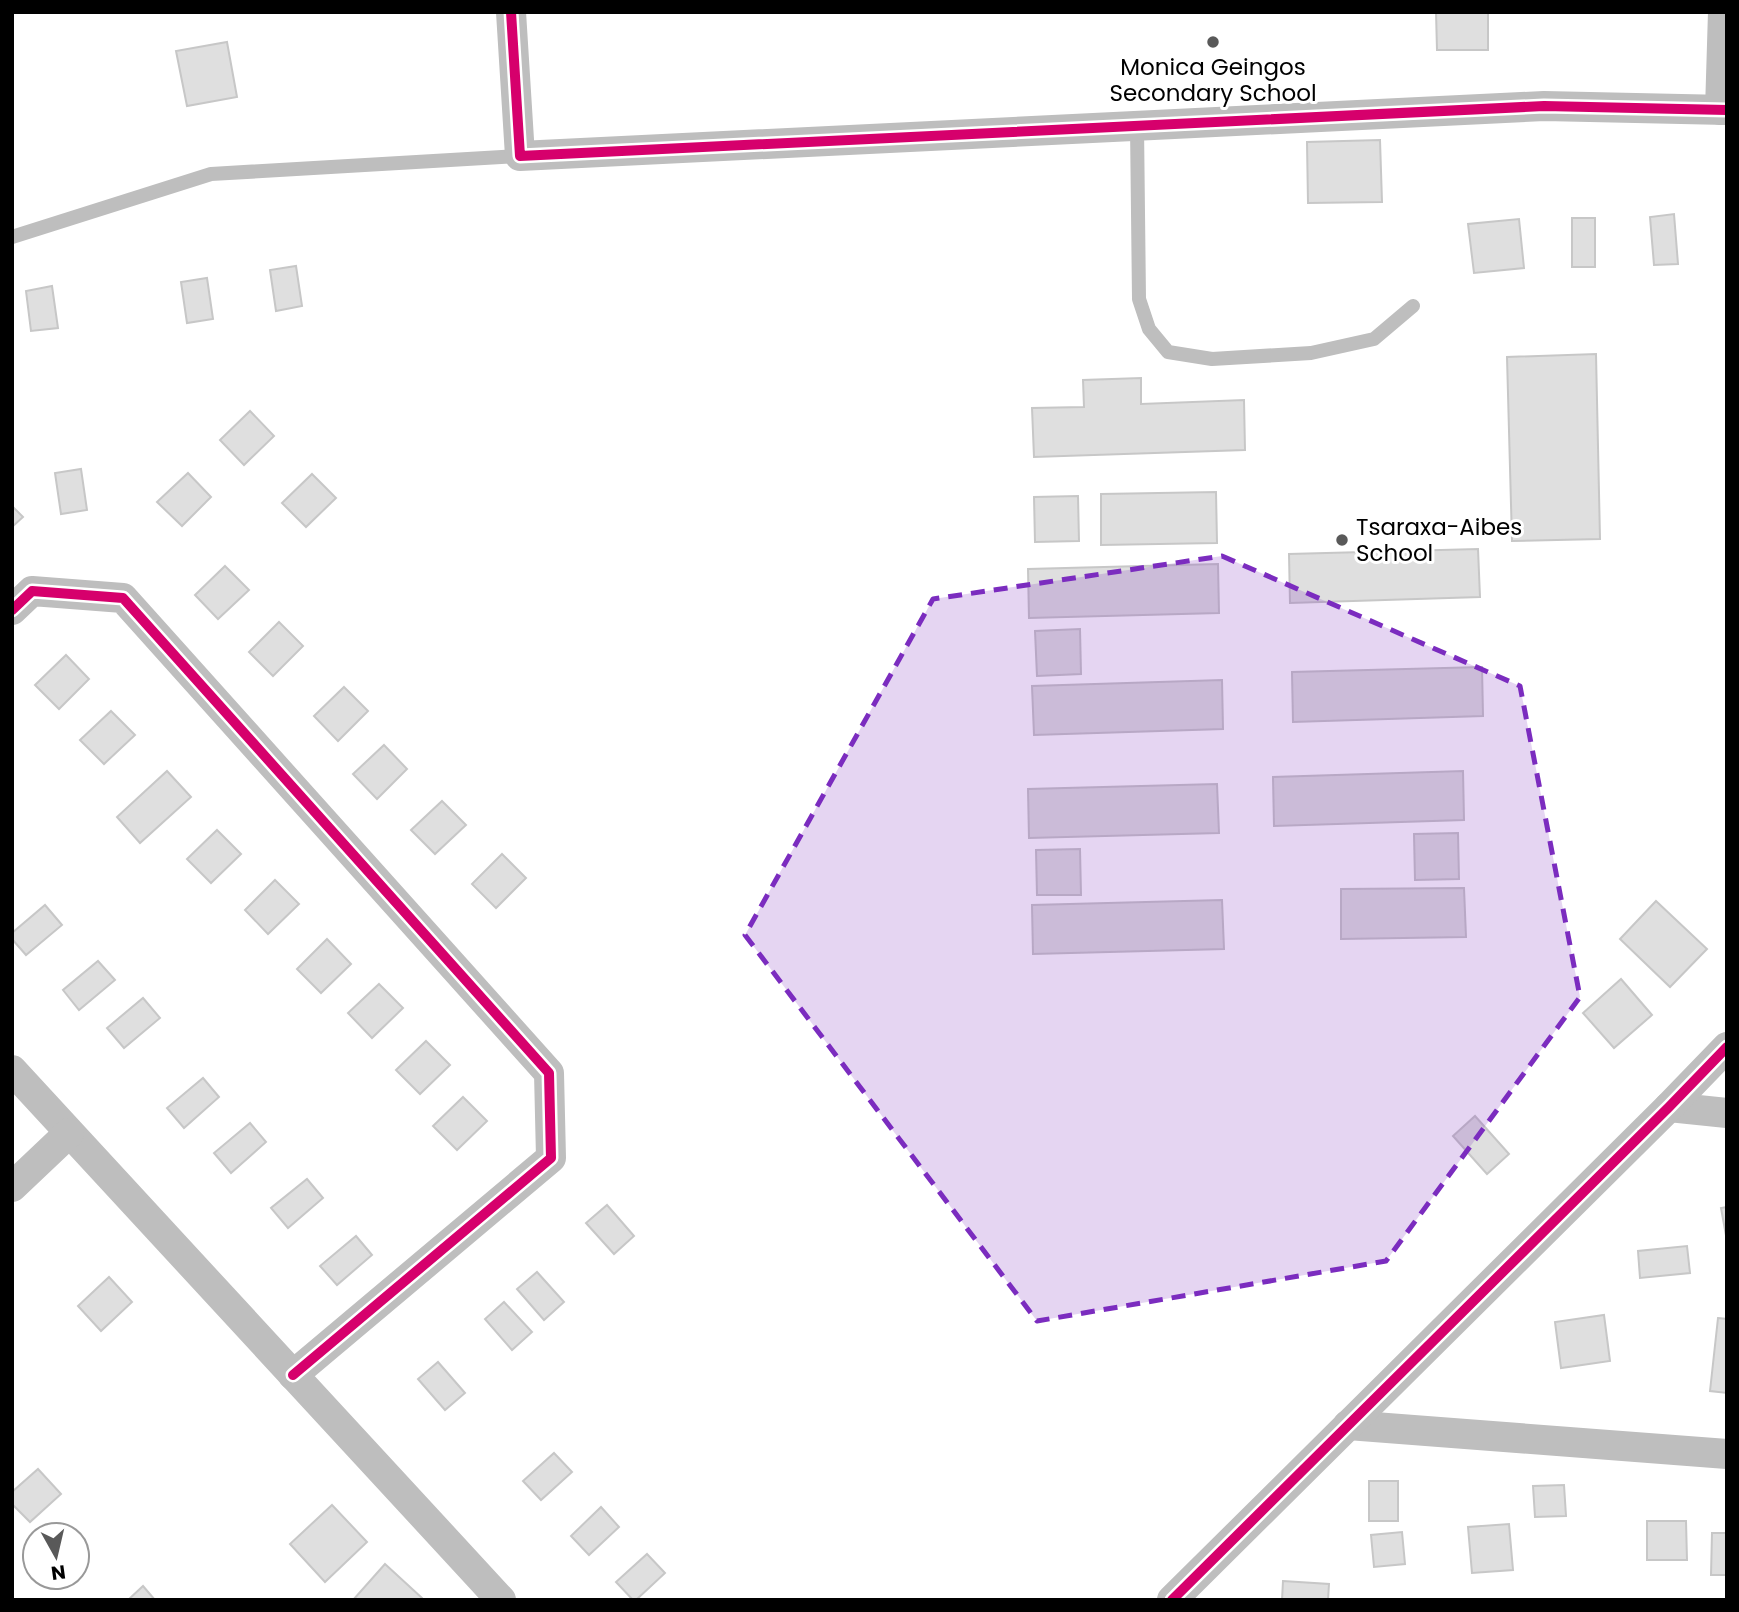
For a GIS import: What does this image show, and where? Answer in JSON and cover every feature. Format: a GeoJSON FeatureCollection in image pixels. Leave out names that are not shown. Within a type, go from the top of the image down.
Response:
{"type":"FeatureCollection","features":[{"type":"Feature","properties":{"kind":"street"},"geometry":{"type":"LineString","coordinates":[[511,12],[520,156],[1544,106],[1723,110],[1723,12]]}},
{"type":"Feature","properties":{"kind":"street"},"geometry":{"type":"LineString","coordinates":[[12,610],[32,591],[123,598],[548,1073],[551,1158],[293,1375]]}},
{"type":"Feature","properties":{"kind":"street"},"geometry":{"type":"LineString","coordinates":[[1172,1600],[1727,1047]]}},
{"type":"Feature","properties":{"kind":"street"},"geometry":{"type":"LineString","coordinates":[[12,1070],[501,1600]]}},
{"type":"Feature","properties":{"kind":"street"},"geometry":{"type":"LineString","coordinates":[[1669,1107],[1727,1113]]}},
{"type":"Feature","properties":{"kind":"street"},"geometry":{"type":"LineString","coordinates":[[12,1186],[69,1133]]}},
{"type":"Feature","properties":{"kind":"street"},"geometry":{"type":"LineString","coordinates":[[1348,1425],[1727,1454]]}},
{"type":"Feature","properties":{"kind":"lane"},"geometry":{"type":"LineString","coordinates":[[1137,126],[1139,299],[1149,329],[1167,352],[1212,359],[1311,353],[1374,339],[1413,306]]}},
{"type":"Feature","properties":{"kind":"lane"},"geometry":{"type":"LineString","coordinates":[[12,237],[211,174],[520,156]]}},
{"type":"Feature","properties":{"kind":"highlighted area"},"geometry":{"type":"Polygon","coordinates":[[[1222,556],[1520,686],[1580,997],[1386,1261],[1037,1321],[745,935],[933,599],[1222,556]]]}},
{"type":"Feature","properties":{"kind":"building"},"geometry":{"type":"Polygon","coordinates":[[[1436,12],[1488,12],[1488,50],[1437,50],[1436,12]]]}},
{"type":"Feature","properties":{"kind":"building"},"geometry":{"type":"Polygon","coordinates":[[[227,42],[237,97],[187,106],[176,51],[227,42]]]}},
{"type":"Feature","properties":{"kind":"building"},"geometry":{"type":"Polygon","coordinates":[[[1380,140],[1382,202],[1308,203],[1307,142],[1380,140]]]}},
{"type":"Feature","properties":{"kind":"building"},"geometry":{"type":"Polygon","coordinates":[[[1674,214],[1678,264],[1654,265],[1650,217],[1674,214]]]}},
{"type":"Feature","properties":{"kind":"building"},"geometry":{"type":"Polygon","coordinates":[[[1572,218],[1595,218],[1595,267],[1572,267],[1572,218]]]}},
{"type":"Feature","properties":{"kind":"building"},"geometry":{"type":"Polygon","coordinates":[[[1519,219],[1524,268],[1474,273],[1468,224],[1519,219]]]}},
{"type":"Feature","properties":{"kind":"building"},"geometry":{"type":"Polygon","coordinates":[[[296,266],[302,306],[276,311],[270,270],[296,266]]]}},
{"type":"Feature","properties":{"kind":"building"},"geometry":{"type":"Polygon","coordinates":[[[207,278],[213,319],[187,323],[181,282],[207,278]]]}},
{"type":"Feature","properties":{"kind":"building"},"geometry":{"type":"Polygon","coordinates":[[[52,286],[58,328],[31,331],[26,291],[52,286]]]}},
{"type":"Feature","properties":{"kind":"building"},"geometry":{"type":"Polygon","coordinates":[[[1596,354],[1600,539],[1512,541],[1507,357],[1596,354]]]}},
{"type":"Feature","properties":{"kind":"building"},"geometry":{"type":"Polygon","coordinates":[[[1141,378],[1141,404],[1244,400],[1245,450],[1034,457],[1032,408],[1084,407],[1083,380],[1141,378]]]}},
{"type":"Feature","properties":{"kind":"building"},"geometry":{"type":"Polygon","coordinates":[[[250,411],[274,436],[244,465],[220,440],[250,411]]]}},
{"type":"Feature","properties":{"kind":"building"},"geometry":{"type":"Polygon","coordinates":[[[81,469],[87,510],[61,514],[55,473],[81,469]]]}},
{"type":"Feature","properties":{"kind":"building"},"geometry":{"type":"Polygon","coordinates":[[[188,473],[211,497],[182,526],[157,502],[188,473]]]}},
{"type":"Feature","properties":{"kind":"building"},"geometry":{"type":"Polygon","coordinates":[[[312,474],[336,498],[306,527],[282,503],[312,474]]]}},
{"type":"Feature","properties":{"kind":"building"},"geometry":{"type":"Polygon","coordinates":[[[1216,492],[1217,543],[1101,545],[1101,494],[1216,492]]]}},
{"type":"Feature","properties":{"kind":"building"},"geometry":{"type":"Polygon","coordinates":[[[1078,496],[1079,541],[1035,542],[1034,497],[1078,496]]]}},
{"type":"Feature","properties":{"kind":"building"},"geometry":{"type":"Polygon","coordinates":[[[12,506],[23,517],[12,527],[12,506]]]}},
{"type":"Feature","properties":{"kind":"building"},"geometry":{"type":"Polygon","coordinates":[[[1478,549],[1480,597],[1290,603],[1289,554],[1478,549]]]}},
{"type":"Feature","properties":{"kind":"building"},"geometry":{"type":"Polygon","coordinates":[[[1218,564],[1219,613],[1029,618],[1028,569],[1218,564]]]}},
{"type":"Feature","properties":{"kind":"building"},"geometry":{"type":"Polygon","coordinates":[[[225,566],[249,590],[218,619],[195,595],[225,566]]]}},
{"type":"Feature","properties":{"kind":"building"},"geometry":{"type":"Polygon","coordinates":[[[279,622],[303,646],[273,676],[249,652],[279,622]]]}},
{"type":"Feature","properties":{"kind":"building"},"geometry":{"type":"Polygon","coordinates":[[[1080,629],[1081,674],[1037,676],[1035,631],[1080,629]]]}},
{"type":"Feature","properties":{"kind":"building"},"geometry":{"type":"Polygon","coordinates":[[[66,655],[89,679],[59,709],[35,685],[66,655]]]}},
{"type":"Feature","properties":{"kind":"building"},"geometry":{"type":"Polygon","coordinates":[[[1482,667],[1483,716],[1293,722],[1292,672],[1482,667]]]}},
{"type":"Feature","properties":{"kind":"building"},"geometry":{"type":"Polygon","coordinates":[[[1222,680],[1223,729],[1034,735],[1032,686],[1222,680]]]}},
{"type":"Feature","properties":{"kind":"building"},"geometry":{"type":"Polygon","coordinates":[[[344,687],[368,711],[338,741],[314,716],[344,687]]]}},
{"type":"Feature","properties":{"kind":"building"},"geometry":{"type":"Polygon","coordinates":[[[111,711],[135,735],[104,764],[80,740],[111,711]]]}},
{"type":"Feature","properties":{"kind":"building"},"geometry":{"type":"Polygon","coordinates":[[[384,745],[407,769],[377,799],[353,774],[384,745]]]}},
{"type":"Feature","properties":{"kind":"building"},"geometry":{"type":"Polygon","coordinates":[[[167,771],[191,797],[140,843],[117,817],[167,771]]]}},
{"type":"Feature","properties":{"kind":"building"},"geometry":{"type":"Polygon","coordinates":[[[1463,771],[1464,820],[1274,826],[1273,777],[1463,771]]]}},
{"type":"Feature","properties":{"kind":"building"},"geometry":{"type":"Polygon","coordinates":[[[1217,784],[1219,833],[1029,838],[1028,789],[1217,784]]]}},
{"type":"Feature","properties":{"kind":"building"},"geometry":{"type":"Polygon","coordinates":[[[442,801],[466,825],[435,854],[411,830],[442,801]]]}},
{"type":"Feature","properties":{"kind":"building"},"geometry":{"type":"Polygon","coordinates":[[[217,830],[241,854],[211,883],[187,859],[217,830]]]}},
{"type":"Feature","properties":{"kind":"building"},"geometry":{"type":"Polygon","coordinates":[[[1458,833],[1459,879],[1415,880],[1414,834],[1458,833]]]}},
{"type":"Feature","properties":{"kind":"building"},"geometry":{"type":"Polygon","coordinates":[[[1080,849],[1081,895],[1037,895],[1036,850],[1080,849]]]}},
{"type":"Feature","properties":{"kind":"building"},"geometry":{"type":"Polygon","coordinates":[[[502,854],[526,878],[496,908],[472,884],[502,854]]]}},
{"type":"Feature","properties":{"kind":"building"},"geometry":{"type":"Polygon","coordinates":[[[275,880],[299,904],[268,934],[245,910],[275,880]]]}},
{"type":"Feature","properties":{"kind":"building"},"geometry":{"type":"Polygon","coordinates":[[[1464,888],[1466,937],[1341,939],[1341,889],[1464,888]]]}},
{"type":"Feature","properties":{"kind":"building"},"geometry":{"type":"Polygon","coordinates":[[[1222,900],[1224,949],[1033,954],[1032,905],[1222,900]]]}},
{"type":"Feature","properties":{"kind":"building"},"geometry":{"type":"Polygon","coordinates":[[[1656,901],[1707,949],[1670,987],[1620,939],[1656,901]]]}},
{"type":"Feature","properties":{"kind":"building"},"geometry":{"type":"Polygon","coordinates":[[[45,905],[62,925],[26,955],[12,939],[12,933],[45,905]]]}},
{"type":"Feature","properties":{"kind":"building"},"geometry":{"type":"Polygon","coordinates":[[[327,939],[351,964],[321,993],[297,969],[327,939]]]}},
{"type":"Feature","properties":{"kind":"building"},"geometry":{"type":"Polygon","coordinates":[[[98,961],[115,980],[79,1010],[63,990],[98,961]]]}},
{"type":"Feature","properties":{"kind":"building"},"geometry":{"type":"Polygon","coordinates":[[[1621,979],[1652,1015],[1614,1048],[1583,1013],[1621,979]]]}},
{"type":"Feature","properties":{"kind":"building"},"geometry":{"type":"Polygon","coordinates":[[[379,984],[403,1008],[372,1038],[348,1013],[379,984]]]}},
{"type":"Feature","properties":{"kind":"building"},"geometry":{"type":"Polygon","coordinates":[[[143,998],[160,1018],[124,1048],[107,1028],[143,998]]]}},
{"type":"Feature","properties":{"kind":"building"},"geometry":{"type":"Polygon","coordinates":[[[426,1041],[450,1065],[420,1094],[396,1070],[426,1041]]]}},
{"type":"Feature","properties":{"kind":"building"},"geometry":{"type":"Polygon","coordinates":[[[203,1078],[219,1097],[184,1128],[167,1108],[203,1078]]]}},
{"type":"Feature","properties":{"kind":"building"},"geometry":{"type":"Polygon","coordinates":[[[463,1097],[487,1121],[457,1150],[433,1126],[463,1097]]]}},
{"type":"Feature","properties":{"kind":"building"},"geometry":{"type":"Polygon","coordinates":[[[1475,1116],[1509,1154],[1487,1174],[1453,1136],[1475,1116]]]}},
{"type":"Feature","properties":{"kind":"building"},"geometry":{"type":"Polygon","coordinates":[[[250,1123],[266,1142],[231,1173],[214,1153],[250,1123]]]}},
{"type":"Feature","properties":{"kind":"building"},"geometry":{"type":"Polygon","coordinates":[[[307,1179],[323,1198],[288,1228],[271,1208],[307,1179]]]}},
{"type":"Feature","properties":{"kind":"building"},"geometry":{"type":"Polygon","coordinates":[[[607,1205],[634,1236],[614,1254],[586,1223],[607,1205]]]}},
{"type":"Feature","properties":{"kind":"building"},"geometry":{"type":"Polygon","coordinates":[[[1727,1207],[1727,1241],[1721,1208],[1727,1207]]]}},
{"type":"Feature","properties":{"kind":"building"},"geometry":{"type":"Polygon","coordinates":[[[356,1236],[372,1255],[337,1285],[320,1266],[356,1236]]]}},
{"type":"Feature","properties":{"kind":"building"},"geometry":{"type":"Polygon","coordinates":[[[1687,1246],[1690,1273],[1640,1278],[1638,1251],[1687,1246]]]}},
{"type":"Feature","properties":{"kind":"building"},"geometry":{"type":"Polygon","coordinates":[[[537,1272],[564,1302],[544,1320],[517,1289],[537,1272]]]}},
{"type":"Feature","properties":{"kind":"building"},"geometry":{"type":"Polygon","coordinates":[[[109,1277],[132,1302],[101,1331],[78,1306],[109,1277]]]}},
{"type":"Feature","properties":{"kind":"building"},"geometry":{"type":"Polygon","coordinates":[[[504,1302],[532,1332],[512,1350],[485,1319],[504,1302]]]}},
{"type":"Feature","properties":{"kind":"building"},"geometry":{"type":"Polygon","coordinates":[[[1604,1315],[1610,1361],[1561,1368],[1555,1322],[1604,1315]]]}},
{"type":"Feature","properties":{"kind":"building"},"geometry":{"type":"Polygon","coordinates":[[[1718,1318],[1727,1319],[1727,1393],[1710,1391],[1718,1318]]]}},
{"type":"Feature","properties":{"kind":"building"},"geometry":{"type":"Polygon","coordinates":[[[438,1362],[465,1393],[445,1410],[418,1379],[438,1362]]]}},
{"type":"Feature","properties":{"kind":"building"},"geometry":{"type":"Polygon","coordinates":[[[554,1453],[572,1472],[541,1500],[523,1481],[554,1453]]]}},
{"type":"Feature","properties":{"kind":"building"},"geometry":{"type":"Polygon","coordinates":[[[38,1469],[61,1494],[29,1521],[12,1504],[12,1492],[38,1469]]]}},
{"type":"Feature","properties":{"kind":"building"},"geometry":{"type":"Polygon","coordinates":[[[1369,1481],[1398,1481],[1398,1521],[1369,1521],[1369,1481]]]}},
{"type":"Feature","properties":{"kind":"building"},"geometry":{"type":"Polygon","coordinates":[[[1564,1485],[1566,1516],[1535,1517],[1533,1486],[1564,1485]]]}},
{"type":"Feature","properties":{"kind":"building"},"geometry":{"type":"Polygon","coordinates":[[[332,1505],[367,1542],[325,1582],[290,1544],[332,1505]]]}},
{"type":"Feature","properties":{"kind":"building"},"geometry":{"type":"Polygon","coordinates":[[[601,1507],[619,1527],[589,1555],[571,1536],[601,1507]]]}},
{"type":"Feature","properties":{"kind":"building"},"geometry":{"type":"Polygon","coordinates":[[[1647,1521],[1686,1521],[1687,1560],[1647,1560],[1647,1521]]]}},
{"type":"Feature","properties":{"kind":"building"},"geometry":{"type":"Polygon","coordinates":[[[1509,1524],[1513,1570],[1472,1573],[1468,1527],[1509,1524]]]}},
{"type":"Feature","properties":{"kind":"building"},"geometry":{"type":"Polygon","coordinates":[[[1402,1532],[1405,1564],[1374,1567],[1371,1535],[1402,1532]]]}},
{"type":"Feature","properties":{"kind":"building"},"geometry":{"type":"Polygon","coordinates":[[[1712,1533],[1727,1533],[1727,1575],[1711,1575],[1712,1533]]]}},
{"type":"Feature","properties":{"kind":"building"},"geometry":{"type":"Polygon","coordinates":[[[647,1554],[665,1573],[633,1600],[616,1582],[647,1554]]]}},
{"type":"Feature","properties":{"kind":"building"},"geometry":{"type":"Polygon","coordinates":[[[385,1564],[422,1598],[421,1600],[353,1600],[385,1564]]]}},
{"type":"Feature","properties":{"kind":"building"},"geometry":{"type":"Polygon","coordinates":[[[1283,1581],[1329,1584],[1328,1600],[1282,1600],[1283,1581]]]}},
{"type":"Feature","properties":{"kind":"building"},"geometry":{"type":"Polygon","coordinates":[[[143,1586],[155,1600],[128,1600],[143,1586]]]}},
{"type":"Feature","properties":{"kind":"cycle path"},"geometry":{"type":"LineString","coordinates":[[511,12],[520,156],[1544,106],[1727,110]]}},
{"type":"Feature","properties":{"kind":"cycle path"},"geometry":{"type":"LineString","coordinates":[[12,610],[32,591],[123,598],[549,1073],[551,1158],[293,1375]]}},
{"type":"Feature","properties":{"kind":"cycle path"},"geometry":{"type":"LineString","coordinates":[[1172,1600],[1727,1047]]}},
{"type":"Feature","properties":{"kind":"place","name":"Monica Geingos Secondary School"},"geometry":{"type":"Point","coordinates":[1213,42]}},
{"type":"Feature","properties":{"kind":"place","name":"Tsaraxa-Aibes School"},"geometry":{"type":"Point","coordinates":[1342,540]}}]}
